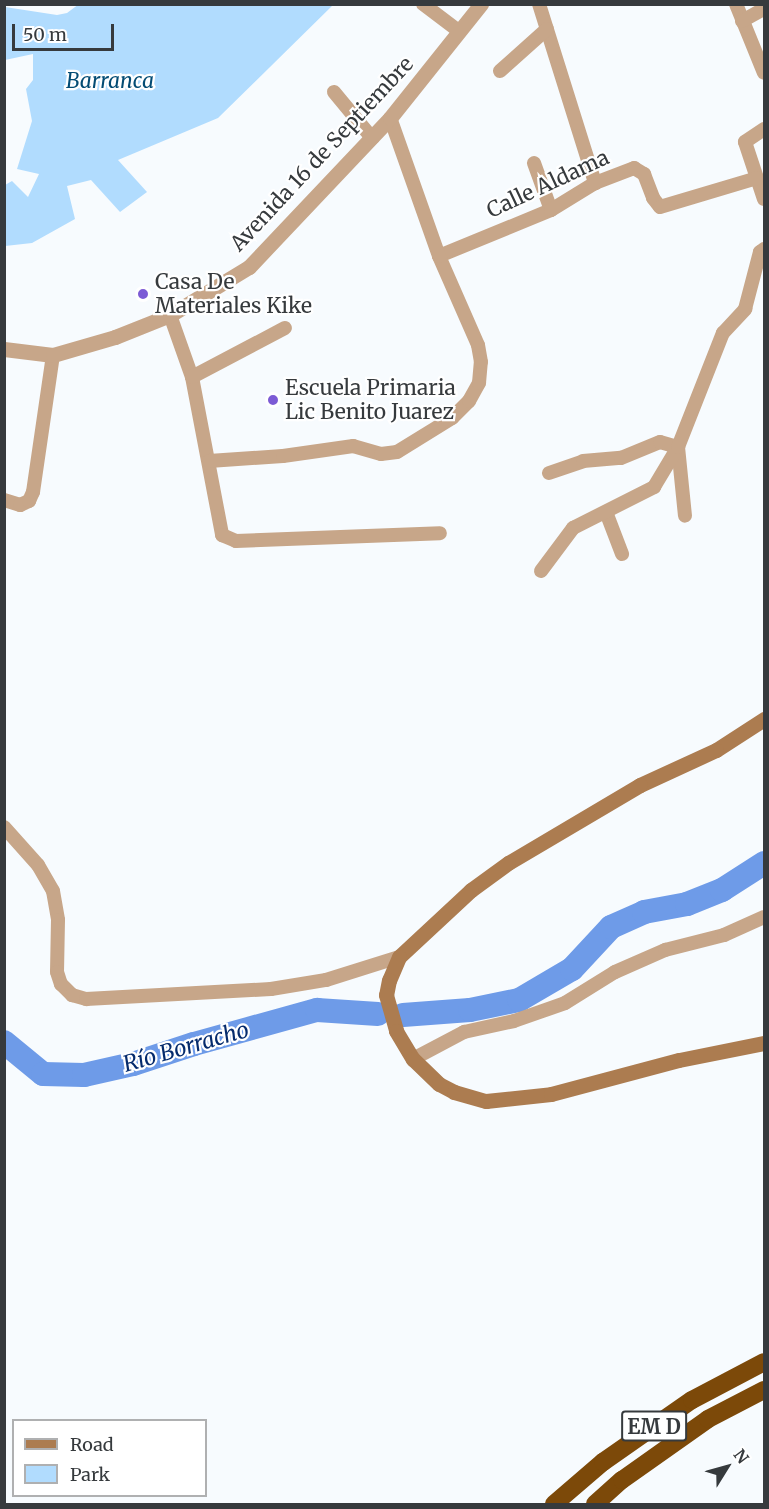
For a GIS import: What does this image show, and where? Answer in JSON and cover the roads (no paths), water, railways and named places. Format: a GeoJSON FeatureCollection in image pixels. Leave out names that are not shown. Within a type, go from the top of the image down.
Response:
{"type":"FeatureCollection","features":[{"type":"Feature","properties":{"kind":"highway","name":"EM D"},"geometry":{"type":"LineString","coordinates":[[554,1504],[603,1462],[692,1400],[765,1362]]}},
{"type":"Feature","properties":{"kind":"highway","name":"EM D"},"geometry":{"type":"LineString","coordinates":[[595,1504],[622,1480],[708,1419],[765,1390]]}},
{"type":"Feature","properties":{"kind":"main road"},"geometry":{"type":"LineString","coordinates":[[765,719],[742,736],[640,785],[508,863],[471,890],[399,957],[389,980],[386,995],[396,1031],[413,1059],[439,1084],[454,1092],[486,1101],[551,1094],[679,1060],[765,1043]]}},
{"type":"Feature","properties":{"kind":"street"},"geometry":{"type":"LineString","coordinates":[[423,4],[460,32]]}},
{"type":"Feature","properties":{"kind":"street","name":"Avenida 16 de Septiembre"},"geometry":{"type":"LineString","coordinates":[[4,349],[53,355],[116,337],[170,315],[249,267],[390,118],[481,4]]}},
{"type":"Feature","properties":{"kind":"street"},"geometry":{"type":"LineString","coordinates":[[539,4],[595,183]]}},
{"type":"Feature","properties":{"kind":"street"},"geometry":{"type":"LineString","coordinates":[[736,4],[765,73]]}},
{"type":"Feature","properties":{"kind":"street"},"geometry":{"type":"LineString","coordinates":[[742,21],[765,9]]}},
{"type":"Feature","properties":{"kind":"street"},"geometry":{"type":"LineString","coordinates":[[500,71],[547,29]]}},
{"type":"Feature","properties":{"kind":"street"},"geometry":{"type":"LineString","coordinates":[[334,92],[372,138]]}},
{"type":"Feature","properties":{"kind":"street"},"geometry":{"type":"LineString","coordinates":[[209,460],[283,456],[353,446],[381,454],[397,452],[452,418],[469,401],[479,384],[481,362],[472,326],[440,256],[390,118]]}},
{"type":"Feature","properties":{"kind":"street"},"geometry":{"type":"LineString","coordinates":[[765,129],[745,141],[765,199]]}},
{"type":"Feature","properties":{"kind":"street"},"geometry":{"type":"LineString","coordinates":[[534,163],[551,210]]}},
{"type":"Feature","properties":{"kind":"street","name":"Calle Aldama"},"geometry":{"type":"LineString","coordinates":[[440,256],[551,210],[595,183],[630,169],[640,169],[656,204],[666,208],[757,178]]}},
{"type":"Feature","properties":{"kind":"street"},"geometry":{"type":"LineString","coordinates":[[541,571],[573,528],[654,487],[678,447],[723,333],[745,309],[760,252],[765,249]]}},
{"type":"Feature","properties":{"kind":"street"},"geometry":{"type":"LineString","coordinates":[[170,315],[192,377],[222,535],[236,542],[440,533]]}},
{"type":"Feature","properties":{"kind":"street"},"geometry":{"type":"LineString","coordinates":[[192,377],[285,328]]}},
{"type":"Feature","properties":{"kind":"street"},"geometry":{"type":"LineString","coordinates":[[4,501],[20,505],[29,501],[33,492],[53,355]]}},
{"type":"Feature","properties":{"kind":"street"},"geometry":{"type":"LineString","coordinates":[[549,473],[583,461],[621,458],[660,442],[678,447]]}},
{"type":"Feature","properties":{"kind":"street"},"geometry":{"type":"LineString","coordinates":[[678,447],[686,516]]}},
{"type":"Feature","properties":{"kind":"street"},"geometry":{"type":"LineString","coordinates":[[606,512],[622,554]]}},
{"type":"Feature","properties":{"kind":"street"},"geometry":{"type":"LineString","coordinates":[[4,827],[38,865],[53,891],[58,920],[57,972],[61,984],[72,995],[86,999],[271,989],[336,978],[399,957]]}},
{"type":"Feature","properties":{"kind":"street"},"geometry":{"type":"LineString","coordinates":[[413,1059],[464,1032],[514,1021],[565,1003],[615,972],[665,950],[724,935],[765,917]]}},
{"type":"Feature","properties":{"kind":"waterway","name":"Río Borracho"},"geometry":{"type":"LineString","coordinates":[[403,1015],[470,1010],[519,1000],[572,969],[611,927],[644,912],[687,904],[722,890],[764,863]]}},
{"type":"Feature","properties":{"kind":"waterway","name":"Río Borracho"},"geometry":{"type":"LineString","coordinates":[[4,1042],[43,1074],[84,1075],[133,1064],[194,1044],[317,1010],[378,1014]]}},
{"type":"Feature","properties":{"kind":"place","name":"Casa De Materiales Kike"},"geometry":{"type":"Point","coordinates":[143,294]}},
{"type":"Feature","properties":{"kind":"place","name":"Escuela Primaria Lic Benito Juarez"},"geometry":{"type":"Point","coordinates":[273,400]}},
{"type":"Feature","properties":{"kind":"park label","name":"Barranca"},"geometry":{"type":"Point","coordinates":[110,81]}}]}
